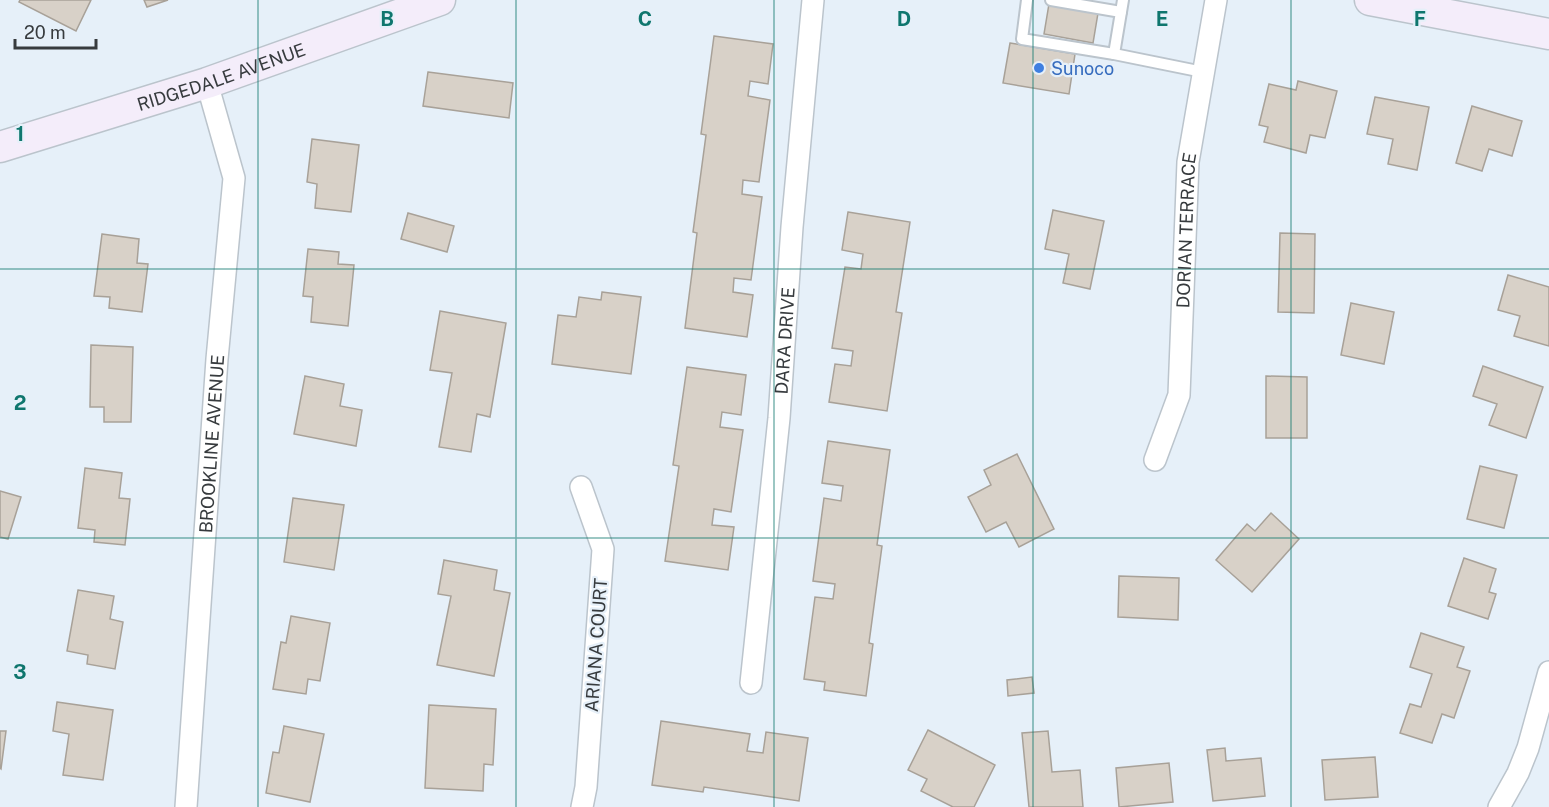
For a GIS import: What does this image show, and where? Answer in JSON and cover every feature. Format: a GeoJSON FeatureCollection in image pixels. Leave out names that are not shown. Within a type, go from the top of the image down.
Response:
{"type":"FeatureCollection","features":[{"type":"Feature","properties":{"kind":"main road","name":"RIDGEDALE AVENUE"},"geometry":{"type":"LineString","coordinates":[[0,147],[207,82],[440,0]]}},
{"type":"Feature","properties":{"kind":"main road"},"geometry":{"type":"LineString","coordinates":[[1370,0],[1549,34]]}},
{"type":"Feature","properties":{"kind":"street","name":"DARA DRIVE"},"geometry":{"type":"LineString","coordinates":[[752,683],[779,418],[792,227],[813,0]]}},
{"type":"Feature","properties":{"kind":"street","name":"DORIAN TERRACE"},"geometry":{"type":"LineString","coordinates":[[1155,460],[1179,395],[1188,162],[1215,0]]}},
{"type":"Feature","properties":{"kind":"street","name":"BROOKLINE AVENUE"},"geometry":{"type":"LineString","coordinates":[[186,807],[217,359],[234,178],[207,82]]}},
{"type":"Feature","properties":{"kind":"street","name":"ARIANA COURT"},"geometry":{"type":"LineString","coordinates":[[581,487],[603,549],[586,787],[582,807]]}},
{"type":"Feature","properties":{"kind":"street"},"geometry":{"type":"LineString","coordinates":[[1499,807],[1525,756],[1549,672]]}},
{"type":"Feature","properties":{"kind":"lane"},"geometry":{"type":"LineString","coordinates":[[1027,0],[1022,39],[1203,72]]}},
{"type":"Feature","properties":{"kind":"lane"},"geometry":{"type":"LineString","coordinates":[[1051,0],[1121,12]]}},
{"type":"Feature","properties":{"kind":"lane"},"geometry":{"type":"LineString","coordinates":[[1114,54],[1123,0]]}},
{"type":"Feature","properties":{"kind":"building"},"geometry":{"type":"Polygon","coordinates":[[[20,0],[91,0],[76,31],[19,2],[20,0]]]}},
{"type":"Feature","properties":{"kind":"building"},"geometry":{"type":"Polygon","coordinates":[[[144,0],[168,0],[147,7],[144,0]]]}},
{"type":"Feature","properties":{"kind":"building"},"geometry":{"type":"Polygon","coordinates":[[[1049,4],[1098,13],[1093,43],[1044,34],[1049,4]]]}},
{"type":"Feature","properties":{"kind":"building"},"geometry":{"type":"Polygon","coordinates":[[[714,36],[773,44],[768,84],[750,81],[748,96],[770,100],[759,182],[743,180],[742,194],[762,197],[751,280],[734,278],[733,292],[753,295],[747,337],[685,328],[697,233],[693,232],[706,135],[701,134],[714,36]]]}},
{"type":"Feature","properties":{"kind":"building","name":"Sunoco"},"geometry":{"type":"Polygon","coordinates":[[[1010,43],[1075,54],[1069,94],[1003,83],[1010,43]]]}},
{"type":"Feature","properties":{"kind":"building"},"geometry":{"type":"Polygon","coordinates":[[[428,72],[513,83],[509,118],[423,106],[428,72]]]}},
{"type":"Feature","properties":{"kind":"building"},"geometry":{"type":"Polygon","coordinates":[[[1298,81],[1337,91],[1325,138],[1310,135],[1306,153],[1264,142],[1268,127],[1259,125],[1269,84],[1296,90],[1298,81]]]}},
{"type":"Feature","properties":{"kind":"building"},"geometry":{"type":"Polygon","coordinates":[[[1375,97],[1429,107],[1417,170],[1388,164],[1393,139],[1367,134],[1375,97]]]}},
{"type":"Feature","properties":{"kind":"building"},"geometry":{"type":"Polygon","coordinates":[[[1472,106],[1522,121],[1512,156],[1489,149],[1482,171],[1456,163],[1472,106]]]}},
{"type":"Feature","properties":{"kind":"building"},"geometry":{"type":"Polygon","coordinates":[[[312,139],[359,145],[351,212],[315,208],[317,184],[307,182],[312,139]]]}},
{"type":"Feature","properties":{"kind":"building"},"geometry":{"type":"Polygon","coordinates":[[[1053,210],[1104,221],[1090,289],[1063,283],[1069,254],[1045,249],[1053,210]]]}},
{"type":"Feature","properties":{"kind":"building"},"geometry":{"type":"Polygon","coordinates":[[[848,212],[910,222],[896,312],[902,313],[887,411],[829,402],[835,364],[851,366],[853,351],[832,348],[845,267],[861,269],[863,254],[842,250],[848,212]]]}},
{"type":"Feature","properties":{"kind":"building"},"geometry":{"type":"Polygon","coordinates":[[[408,213],[454,226],[447,252],[401,239],[408,213]]]}},
{"type":"Feature","properties":{"kind":"building"},"geometry":{"type":"Polygon","coordinates":[[[1280,233],[1315,234],[1314,313],[1278,312],[1280,233]]]}},
{"type":"Feature","properties":{"kind":"building"},"geometry":{"type":"Polygon","coordinates":[[[102,234],[139,239],[137,263],[148,264],[142,312],[109,308],[110,297],[94,296],[102,234]]]}},
{"type":"Feature","properties":{"kind":"building"},"geometry":{"type":"Polygon","coordinates":[[[308,249],[339,252],[338,264],[354,265],[348,326],[311,322],[313,297],[303,296],[308,249]]]}},
{"type":"Feature","properties":{"kind":"building"},"geometry":{"type":"Polygon","coordinates":[[[1508,275],[1549,287],[1549,346],[1514,336],[1520,316],[1498,310],[1508,275]]]}},
{"type":"Feature","properties":{"kind":"building"},"geometry":{"type":"Polygon","coordinates":[[[602,292],[641,297],[631,374],[552,364],[558,315],[576,317],[579,297],[601,300],[602,292]]]}},
{"type":"Feature","properties":{"kind":"building"},"geometry":{"type":"Polygon","coordinates":[[[1351,303],[1394,312],[1384,364],[1341,355],[1351,303]]]}},
{"type":"Feature","properties":{"kind":"building"},"geometry":{"type":"Polygon","coordinates":[[[440,311],[506,323],[490,417],[477,414],[471,452],[439,447],[452,373],[430,370],[440,311]]]}},
{"type":"Feature","properties":{"kind":"building"},"geometry":{"type":"Polygon","coordinates":[[[91,345],[133,347],[131,422],[104,422],[104,407],[90,407],[91,345]]]}},
{"type":"Feature","properties":{"kind":"building"},"geometry":{"type":"Polygon","coordinates":[[[1483,366],[1543,387],[1526,438],[1489,425],[1497,404],[1473,396],[1483,366]]]}},
{"type":"Feature","properties":{"kind":"building"},"geometry":{"type":"Polygon","coordinates":[[[687,367],[746,375],[741,415],[722,412],[720,427],[743,430],[731,512],[714,509],[712,525],[734,527],[728,570],[665,561],[679,466],[673,465],[687,367]]]}},
{"type":"Feature","properties":{"kind":"building"},"geometry":{"type":"Polygon","coordinates":[[[305,376],[344,384],[340,406],[362,410],[356,446],[294,434],[305,376]]]}},
{"type":"Feature","properties":{"kind":"building"},"geometry":{"type":"Polygon","coordinates":[[[1266,376],[1307,377],[1307,438],[1266,438],[1266,376]]]}},
{"type":"Feature","properties":{"kind":"building"},"geometry":{"type":"Polygon","coordinates":[[[828,441],[890,450],[877,545],[882,546],[869,643],[873,644],[866,696],[824,690],[825,682],[804,679],[815,597],[833,599],[835,584],[813,581],[824,498],[841,501],[843,486],[822,483],[828,441]]]}},
{"type":"Feature","properties":{"kind":"building"},"geometry":{"type":"Polygon","coordinates":[[[1017,454],[1054,529],[1019,547],[1006,522],[986,532],[968,497],[991,485],[984,470],[1017,454]]]}},
{"type":"Feature","properties":{"kind":"building"},"geometry":{"type":"Polygon","coordinates":[[[1480,466],[1517,475],[1504,528],[1467,519],[1480,466]]]}},
{"type":"Feature","properties":{"kind":"building"},"geometry":{"type":"Polygon","coordinates":[[[85,468],[122,473],[119,498],[130,499],[125,545],[94,542],[95,530],[78,528],[85,468]]]}},
{"type":"Feature","properties":{"kind":"building"},"geometry":{"type":"Polygon","coordinates":[[[0,491],[21,497],[8,539],[0,537],[0,491]]]}},
{"type":"Feature","properties":{"kind":"building"},"geometry":{"type":"Polygon","coordinates":[[[293,498],[344,505],[334,570],[284,562],[293,498]]]}},
{"type":"Feature","properties":{"kind":"building"},"geometry":{"type":"Polygon","coordinates":[[[1271,513],[1299,539],[1252,592],[1216,560],[1247,524],[1255,531],[1271,513]]]}},
{"type":"Feature","properties":{"kind":"building"},"geometry":{"type":"Polygon","coordinates":[[[1464,558],[1496,569],[1489,592],[1496,594],[1488,619],[1448,606],[1464,558]]]}},
{"type":"Feature","properties":{"kind":"building"},"geometry":{"type":"Polygon","coordinates":[[[444,560],[497,570],[494,590],[510,593],[494,676],[437,665],[451,596],[438,594],[444,560]]]}},
{"type":"Feature","properties":{"kind":"building"},"geometry":{"type":"Polygon","coordinates":[[[1119,576],[1179,578],[1178,620],[1118,617],[1119,576]]]}},
{"type":"Feature","properties":{"kind":"building"},"geometry":{"type":"Polygon","coordinates":[[[78,590],[114,596],[110,619],[123,622],[115,669],[87,664],[88,655],[67,651],[78,590]]]}},
{"type":"Feature","properties":{"kind":"building"},"geometry":{"type":"Polygon","coordinates":[[[291,616],[330,623],[320,681],[308,679],[306,694],[273,689],[281,642],[286,643],[291,616]]]}},
{"type":"Feature","properties":{"kind":"building"},"geometry":{"type":"Polygon","coordinates":[[[1421,633],[1464,647],[1457,667],[1470,671],[1454,718],[1442,714],[1432,743],[1400,733],[1410,704],[1421,707],[1432,674],[1410,667],[1421,633]]]}},
{"type":"Feature","properties":{"kind":"building"},"geometry":{"type":"Polygon","coordinates":[[[1032,677],[1034,693],[1008,696],[1007,680],[1032,677]]]}},
{"type":"Feature","properties":{"kind":"building"},"geometry":{"type":"Polygon","coordinates":[[[57,702],[113,710],[103,780],[63,775],[69,734],[53,731],[57,702]]]}},
{"type":"Feature","properties":{"kind":"building"},"geometry":{"type":"Polygon","coordinates":[[[429,705],[496,709],[493,765],[484,764],[483,791],[425,788],[429,705]]]}},
{"type":"Feature","properties":{"kind":"building"},"geometry":{"type":"Polygon","coordinates":[[[661,721],[750,734],[747,751],[763,753],[766,732],[808,738],[799,801],[704,787],[703,792],[652,785],[661,721]]]}},
{"type":"Feature","properties":{"kind":"building"},"geometry":{"type":"Polygon","coordinates":[[[284,726],[324,734],[310,802],[266,793],[273,752],[279,753],[284,726]]]}},
{"type":"Feature","properties":{"kind":"building"},"geometry":{"type":"Polygon","coordinates":[[[928,730],[995,765],[974,807],[953,807],[921,791],[927,779],[908,770],[928,730]]]}},
{"type":"Feature","properties":{"kind":"building"},"geometry":{"type":"Polygon","coordinates":[[[0,731],[6,731],[1,769],[0,768],[0,731]]]}},
{"type":"Feature","properties":{"kind":"building"},"geometry":{"type":"Polygon","coordinates":[[[1048,731],[1052,772],[1080,770],[1083,807],[1029,807],[1022,733],[1048,731]]]}},
{"type":"Feature","properties":{"kind":"building"},"geometry":{"type":"Polygon","coordinates":[[[1225,748],[1226,761],[1261,758],[1265,796],[1213,801],[1207,750],[1225,748]]]}},
{"type":"Feature","properties":{"kind":"building"},"geometry":{"type":"Polygon","coordinates":[[[1375,757],[1378,797],[1325,800],[1322,760],[1375,757]]]}},
{"type":"Feature","properties":{"kind":"building"},"geometry":{"type":"Polygon","coordinates":[[[1169,763],[1173,802],[1119,807],[1116,768],[1169,763]]]}},
{"type":"Feature","properties":{"kind":"place","name":"Sunoco"},"geometry":{"type":"Point","coordinates":[1039,68]}}]}
